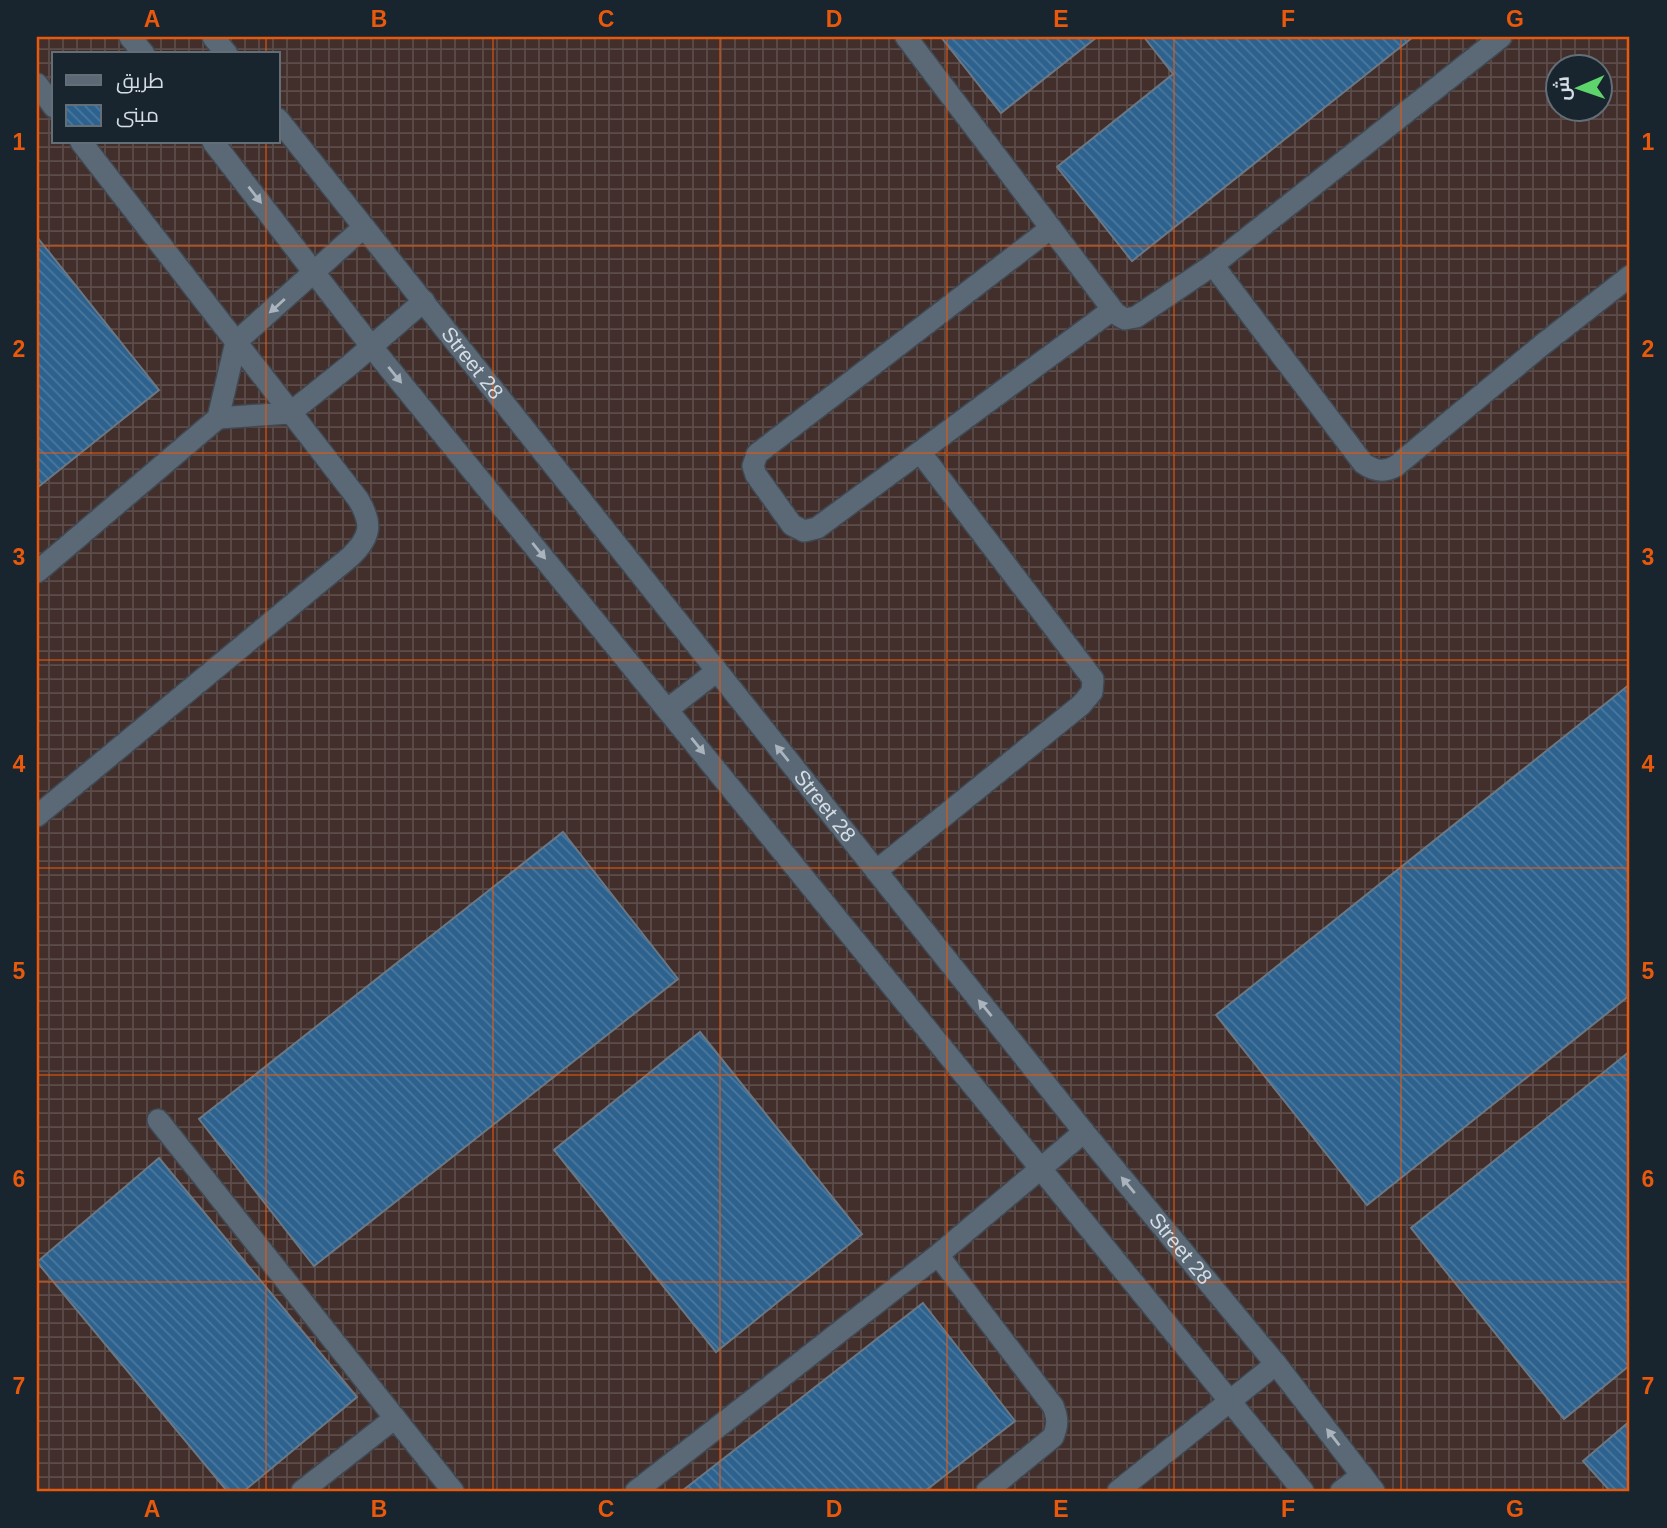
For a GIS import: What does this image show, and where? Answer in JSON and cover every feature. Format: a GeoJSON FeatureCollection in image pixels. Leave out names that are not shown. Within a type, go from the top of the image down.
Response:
{"type":"FeatureCollection","features":[{"type":"Feature","properties":{"kind":"lane"},"geometry":{"type":"LineString","coordinates":[[130,37],[142,52]]}},
{"type":"Feature","properties":{"kind":"lane"},"geometry":{"type":"LineString","coordinates":[[213,37],[225,52]]}},
{"type":"Feature","properties":{"kind":"lane"},"geometry":{"type":"LineString","coordinates":[[906,37],[1112,310],[1125,319],[1136,317],[1213,265],[1502,37]]}},
{"type":"Feature","properties":{"kind":"lane"},"geometry":{"type":"LineString","coordinates":[[37,84],[52,104]]}},
{"type":"Feature","properties":{"kind":"lane","name":"Street 28"},"geometry":{"type":"LineString","coordinates":[[280,122],[1084,1132],[1276,1364],[1368,1483]]}},
{"type":"Feature","properties":{"kind":"lane"},"geometry":{"type":"LineString","coordinates":[[37,816],[362,546],[368,530],[366,513],[358,499],[83,144]]}},
{"type":"Feature","properties":{"kind":"lane"},"geometry":{"type":"LineString","coordinates":[[215,144],[371,346],[1303,1491]]}},
{"type":"Feature","properties":{"kind":"lane"},"geometry":{"type":"LineString","coordinates":[[37,572],[218,418],[236,342],[364,228]]}},
{"type":"Feature","properties":{"kind":"lane"},"geometry":{"type":"LineString","coordinates":[[1051,228],[757,454],[753,466],[756,475],[792,525],[804,531],[817,528],[1112,310]]}},
{"type":"Feature","properties":{"kind":"lane"},"geometry":{"type":"LineString","coordinates":[[1213,265],[1363,463],[1383,471],[1396,466],[1630,276]]}},
{"type":"Feature","properties":{"kind":"lane"},"geometry":{"type":"LineString","coordinates":[[218,418],[290,413],[424,301]]}},
{"type":"Feature","properties":{"kind":"lane"},"geometry":{"type":"LineString","coordinates":[[876,871],[1081,705],[1092,692],[1093,678],[920,452]]}},
{"type":"Feature","properties":{"kind":"lane"},"geometry":{"type":"LineString","coordinates":[[668,709],[716,671]]}},
{"type":"Feature","properties":{"kind":"lane"},"geometry":{"type":"LineString","coordinates":[[158,1119],[453,1491]]}},
{"type":"Feature","properties":{"kind":"lane"},"geometry":{"type":"LineString","coordinates":[[636,1491],[938,1255],[1084,1132]]}},
{"type":"Feature","properties":{"kind":"lane"},"geometry":{"type":"LineString","coordinates":[[938,1255],[1053,1406],[1057,1416],[1053,1437],[987,1491]]}},
{"type":"Feature","properties":{"kind":"lane"},"geometry":{"type":"LineString","coordinates":[[1118,1491],[1276,1364]]}},
{"type":"Feature","properties":{"kind":"lane"},"geometry":{"type":"LineString","coordinates":[[302,1491],[395,1418]]}},
{"type":"Feature","properties":{"kind":"lane"},"geometry":{"type":"LineString","coordinates":[[1341,1491],[1368,1483]]}},
{"type":"Feature","properties":{"kind":"shaded area"},"geometry":{"type":"Polygon","coordinates":[[[37,37],[1630,37],[1630,1491],[37,1491],[37,37]]]}},
{"type":"Feature","properties":{"kind":"building"},"geometry":{"type":"Polygon","coordinates":[[[941,37],[1097,37],[1001,113],[941,37]]]}},
{"type":"Feature","properties":{"kind":"building"},"geometry":{"type":"Polygon","coordinates":[[[1144,37],[1413,37],[1132,261],[1057,167],[1173,74],[1144,37]]]}},
{"type":"Feature","properties":{"kind":"building"},"geometry":{"type":"Polygon","coordinates":[[[37,237],[159,390],[37,488],[37,237]]]}},
{"type":"Feature","properties":{"kind":"building"},"geometry":{"type":"Polygon","coordinates":[[[1630,684],[1630,995],[1367,1205],[1216,1015],[1630,684]]]}},
{"type":"Feature","properties":{"kind":"building"},"geometry":{"type":"Polygon","coordinates":[[[563,832],[678,979],[314,1266],[199,1119],[563,832]]]}},
{"type":"Feature","properties":{"kind":"building"},"geometry":{"type":"Polygon","coordinates":[[[700,1032],[862,1234],[716,1352],[554,1150],[700,1032]]]}},
{"type":"Feature","properties":{"kind":"building"},"geometry":{"type":"Polygon","coordinates":[[[1630,1051],[1630,1365],[1564,1419],[1411,1228],[1630,1051]]]}},
{"type":"Feature","properties":{"kind":"building"},"geometry":{"type":"Polygon","coordinates":[[[159,1158],[357,1397],[244,1491],[227,1491],[37,1262],[159,1158]]]}},
{"type":"Feature","properties":{"kind":"building"},"geometry":{"type":"Polygon","coordinates":[[[923,1303],[1015,1421],[925,1491],[682,1491],[923,1303]]]}},
{"type":"Feature","properties":{"kind":"building"},"geometry":{"type":"Polygon","coordinates":[[[1630,1421],[1630,1491],[1610,1491],[1583,1461],[1630,1421]]]}}]}
